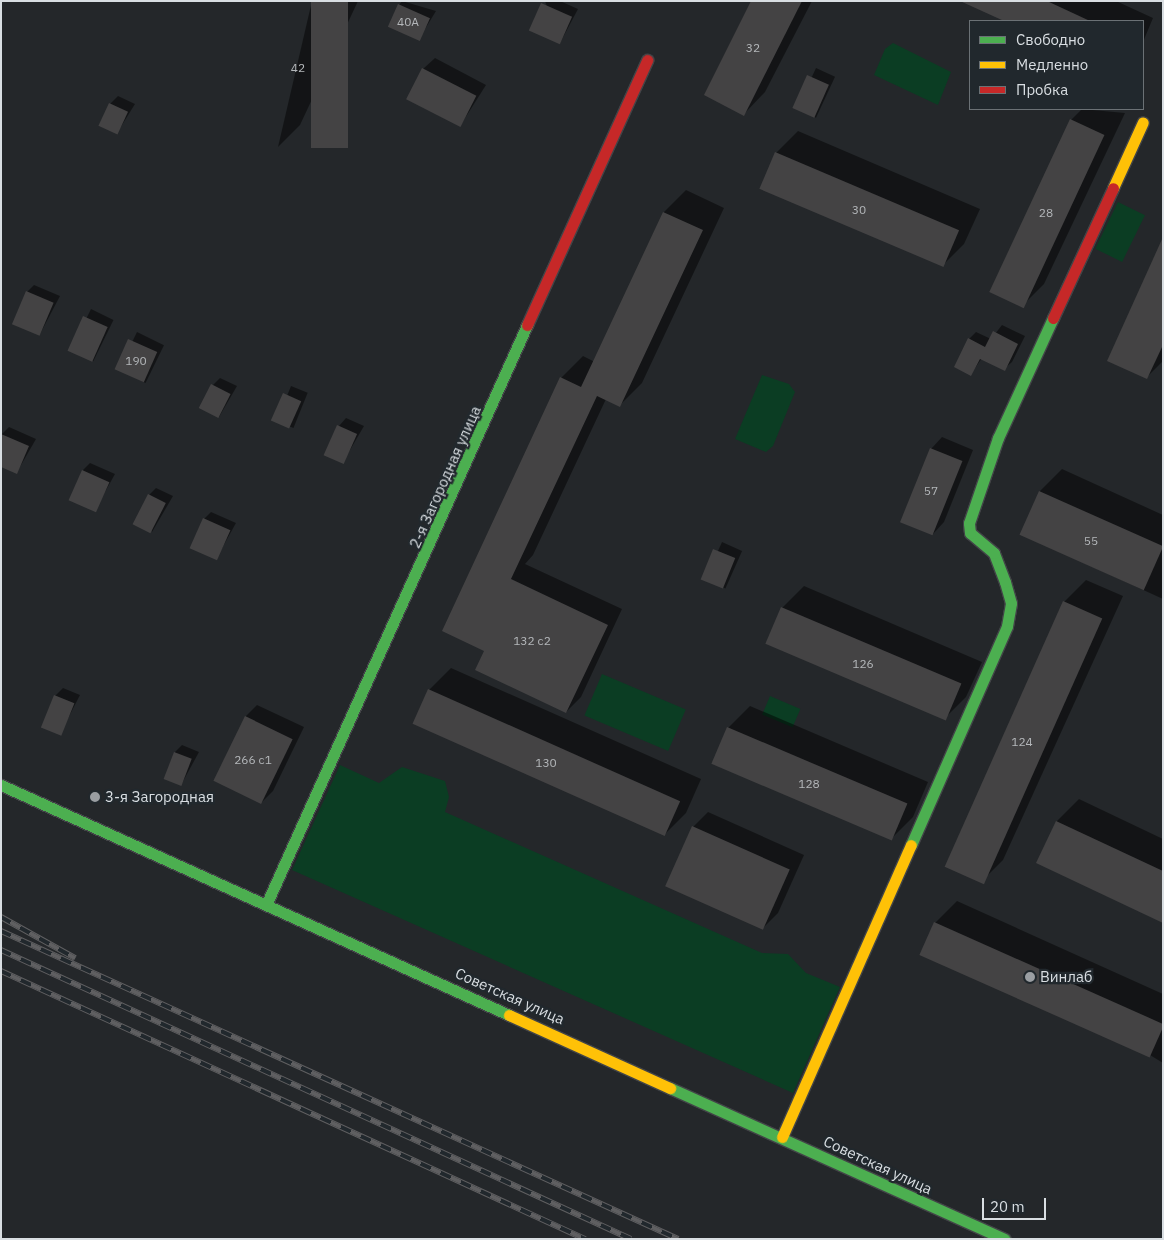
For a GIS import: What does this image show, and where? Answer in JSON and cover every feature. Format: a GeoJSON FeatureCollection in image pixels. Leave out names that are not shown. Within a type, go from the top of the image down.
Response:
{"type":"FeatureCollection","features":[{"type":"Feature","properties":{"kind":"street","name":"2-я Загородная улица"},"geometry":{"type":"LineString","coordinates":[[266,905],[647,60]]}},
{"type":"Feature","properties":{"kind":"street"},"geometry":{"type":"LineString","coordinates":[[782,1137],[1007,626],[1011,603],[1005,582],[994,553],[970,533],[969,523],[998,438],[1143,122]]}},
{"type":"Feature","properties":{"kind":"street","name":"Советская улица"},"geometry":{"type":"LineString","coordinates":[[1,785],[1004,1239]]}},
{"type":"Feature","properties":{"kind":"green space"},"geometry":{"type":"Polygon","coordinates":[[[893,43],[951,72],[938,105],[874,75],[885,49],[893,43]]]}},
{"type":"Feature","properties":{"kind":"green space"},"geometry":{"type":"Polygon","coordinates":[[[1118,202],[1145,215],[1122,262],[1095,249],[1118,202]]]}},
{"type":"Feature","properties":{"kind":"green space"},"geometry":{"type":"Polygon","coordinates":[[[762,375],[789,384],[795,392],[773,446],[766,452],[735,439],[762,375]]]}},
{"type":"Feature","properties":{"kind":"green space"},"geometry":{"type":"Polygon","coordinates":[[[602,674],[686,710],[668,751],[584,715],[602,674]]]}},
{"type":"Feature","properties":{"kind":"green space"},"geometry":{"type":"Polygon","coordinates":[[[770,696],[800,709],[793,727],[762,714],[770,696]]]}},
{"type":"Feature","properties":{"kind":"green space"},"geometry":{"type":"Polygon","coordinates":[[[340,765],[379,783],[402,767],[445,781],[449,797],[445,812],[762,953],[788,954],[806,973],[840,987],[793,1093],[292,870],[340,765]]]}},
{"type":"Feature","properties":{"kind":"building"},"geometry":{"type":"Polygon","coordinates":[[[311,1],[348,1],[348,148],[311,148],[311,1]]]}},
{"type":"Feature","properties":{"kind":"building"},"geometry":{"type":"Polygon","coordinates":[[[751,1],[802,1],[744,116],[704,95],[751,1]]]}},
{"type":"Feature","properties":{"kind":"building"},"geometry":{"type":"Polygon","coordinates":[[[960,1],[1047,1],[1088,20],[1002,20],[960,1]]]}},
{"type":"Feature","properties":{"kind":"building"},"geometry":{"type":"Polygon","coordinates":[[[541,3],[572,17],[560,44],[529,30],[541,3]]]}},
{"type":"Feature","properties":{"kind":"building"},"geometry":{"type":"Polygon","coordinates":[[[398,4],[430,18],[420,41],[388,27],[398,4]]]}},
{"type":"Feature","properties":{"kind":"building"},"geometry":{"type":"Polygon","coordinates":[[[422,68],[476,96],[460,127],[406,99],[422,68]]]}},
{"type":"Feature","properties":{"kind":"building"},"geometry":{"type":"Polygon","coordinates":[[[807,75],[829,85],[814,118],[792,108],[807,75]]]}},
{"type":"Feature","properties":{"kind":"building"},"geometry":{"type":"Polygon","coordinates":[[[109,103],[128,112],[117,135],[98,126],[109,103]]]}},
{"type":"Feature","properties":{"kind":"building"},"geometry":{"type":"Polygon","coordinates":[[[1070,119],[1104,135],[1024,308],[989,292],[1070,119]]]}},
{"type":"Feature","properties":{"kind":"building"},"geometry":{"type":"Polygon","coordinates":[[[775,152],[959,230],[943,267],[759,189],[775,152]]]}},
{"type":"Feature","properties":{"kind":"building"},"geometry":{"type":"Polygon","coordinates":[[[663,212],[703,230],[620,407],[597,396],[511,579],[608,625],[566,713],[475,670],[484,651],[442,631],[560,377],[581,387],[663,212]]]}},
{"type":"Feature","properties":{"kind":"building"},"geometry":{"type":"Polygon","coordinates":[[[1163,237],[1163,345],[1147,379],[1107,361],[1163,237]]]}},
{"type":"Feature","properties":{"kind":"building"},"geometry":{"type":"Polygon","coordinates":[[[26,291],[54,303],[40,336],[12,324],[26,291]]]}},
{"type":"Feature","properties":{"kind":"building"},"geometry":{"type":"Polygon","coordinates":[[[83,316],[108,327],[92,362],[68,351],[83,316]]]}},
{"type":"Feature","properties":{"kind":"building"},"geometry":{"type":"Polygon","coordinates":[[[993,331],[1018,344],[1005,371],[980,359],[971,376],[954,367],[968,338],[985,347],[993,331]]]}},
{"type":"Feature","properties":{"kind":"building"},"geometry":{"type":"Polygon","coordinates":[[[128,339],[157,352],[144,382],[115,369],[128,339]]]}},
{"type":"Feature","properties":{"kind":"building"},"geometry":{"type":"Polygon","coordinates":[[[211,384],[231,394],[218,418],[199,408],[211,384]]]}},
{"type":"Feature","properties":{"kind":"building"},"geometry":{"type":"Polygon","coordinates":[[[283,393],[301,401],[289,429],[271,420],[283,393]]]}},
{"type":"Feature","properties":{"kind":"building"},"geometry":{"type":"Polygon","coordinates":[[[337,425],[357,434],[344,464],[324,455],[337,425]]]}},
{"type":"Feature","properties":{"kind":"building"},"geometry":{"type":"Polygon","coordinates":[[[1,434],[29,446],[17,474],[1,467],[1,434]]]}},
{"type":"Feature","properties":{"kind":"building"},"geometry":{"type":"Polygon","coordinates":[[[930,448],[962,461],[932,535],[900,522],[930,448]]]}},
{"type":"Feature","properties":{"kind":"building"},"geometry":{"type":"Polygon","coordinates":[[[82,470],[109,482],[96,512],[69,500],[82,470]]]}},
{"type":"Feature","properties":{"kind":"building"},"geometry":{"type":"Polygon","coordinates":[[[1039,491],[1163,546],[1144,590],[1019,535],[1039,491]]]}},
{"type":"Feature","properties":{"kind":"building"},"geometry":{"type":"Polygon","coordinates":[[[148,494],[166,503],[150,533],[133,524],[148,494]]]}},
{"type":"Feature","properties":{"kind":"building"},"geometry":{"type":"Polygon","coordinates":[[[203,518],[230,530],[217,560],[190,548],[203,518]]]}},
{"type":"Feature","properties":{"kind":"building"},"geometry":{"type":"Polygon","coordinates":[[[713,549],[735,558],[723,589],[701,580],[713,549]]]}},
{"type":"Feature","properties":{"kind":"building"},"geometry":{"type":"Polygon","coordinates":[[[1063,601],[1102,618],[984,884],[945,867],[1063,601]]]}},
{"type":"Feature","properties":{"kind":"building"},"geometry":{"type":"Polygon","coordinates":[[[781,607],[961,684],[946,720],[765,644],[781,607]]]}},
{"type":"Feature","properties":{"kind":"building"},"geometry":{"type":"Polygon","coordinates":[[[428,689],[680,801],[665,836],[413,724],[428,689]]]}},
{"type":"Feature","properties":{"kind":"building"},"geometry":{"type":"Polygon","coordinates":[[[54,695],[74,703],[61,736],[41,727],[54,695]]]}},
{"type":"Feature","properties":{"kind":"building"},"geometry":{"type":"Polygon","coordinates":[[[245,716],[293,739],[261,804],[213,781],[245,716]]]}},
{"type":"Feature","properties":{"kind":"building"},"geometry":{"type":"Polygon","coordinates":[[[727,727],[907,804],[892,840],[711,764],[727,727]]]}},
{"type":"Feature","properties":{"kind":"building"},"geometry":{"type":"Polygon","coordinates":[[[174,752],[192,759],[181,786],[164,779],[174,752]]]}},
{"type":"Feature","properties":{"kind":"building"},"geometry":{"type":"Polygon","coordinates":[[[1056,821],[1163,871],[1163,923],[1036,863],[1056,821]]]}},
{"type":"Feature","properties":{"kind":"building"},"geometry":{"type":"Polygon","coordinates":[[[692,826],[790,870],[763,930],[665,886],[692,826]]]}},
{"type":"Feature","properties":{"kind":"building"},"geometry":{"type":"Polygon","coordinates":[[[934,922],[1163,1024],[1150,1057],[919,955],[934,922]]]}},
{"type":"Feature","properties":{"kind":"railway"},"geometry":{"type":"LineString","coordinates":[[1,917],[75,958]]}},
{"type":"Feature","properties":{"kind":"railway"},"geometry":{"type":"LineString","coordinates":[[1,931],[678,1239]]}},
{"type":"Feature","properties":{"kind":"railway"},"geometry":{"type":"LineString","coordinates":[[1,950],[631,1239]]}},
{"type":"Feature","properties":{"kind":"railway"},"geometry":{"type":"LineString","coordinates":[[1,971],[585,1239]]}},
{"type":"Feature","properties":{"kind":"traffic: fast"},"geometry":{"type":"LineString","coordinates":[[911,845],[1007,626],[1011,603],[1005,582],[994,553],[970,533],[969,523],[998,438],[1053,318]]}},
{"type":"Feature","properties":{"kind":"traffic: fast"},"geometry":{"type":"LineString","coordinates":[[266,905],[527,325]]}},
{"type":"Feature","properties":{"kind":"traffic: fast"},"geometry":{"type":"LineString","coordinates":[[1,785],[509,1015]]}},
{"type":"Feature","properties":{"kind":"traffic: fast"},"geometry":{"type":"LineString","coordinates":[[670,1088],[1004,1239]]}},
{"type":"Feature","properties":{"kind":"traffic: slow"},"geometry":{"type":"LineString","coordinates":[[1113,188],[1143,122]]}},
{"type":"Feature","properties":{"kind":"traffic: slow"},"geometry":{"type":"LineString","coordinates":[[782,1137],[911,845]]}},
{"type":"Feature","properties":{"kind":"traffic: slow"},"geometry":{"type":"LineString","coordinates":[[509,1015],[670,1088]]}},
{"type":"Feature","properties":{"kind":"traffic: jam"},"geometry":{"type":"LineString","coordinates":[[527,325],[647,60]]}},
{"type":"Feature","properties":{"kind":"traffic: jam"},"geometry":{"type":"LineString","coordinates":[[1053,318],[1113,188]]}},
{"type":"Feature","properties":{"kind":"place","name":"3-я Загородная"},"geometry":{"type":"Point","coordinates":[95,797]}},
{"type":"Feature","properties":{"kind":"place","name":"Винлаб"},"geometry":{"type":"Point","coordinates":[1030,977]}}]}
